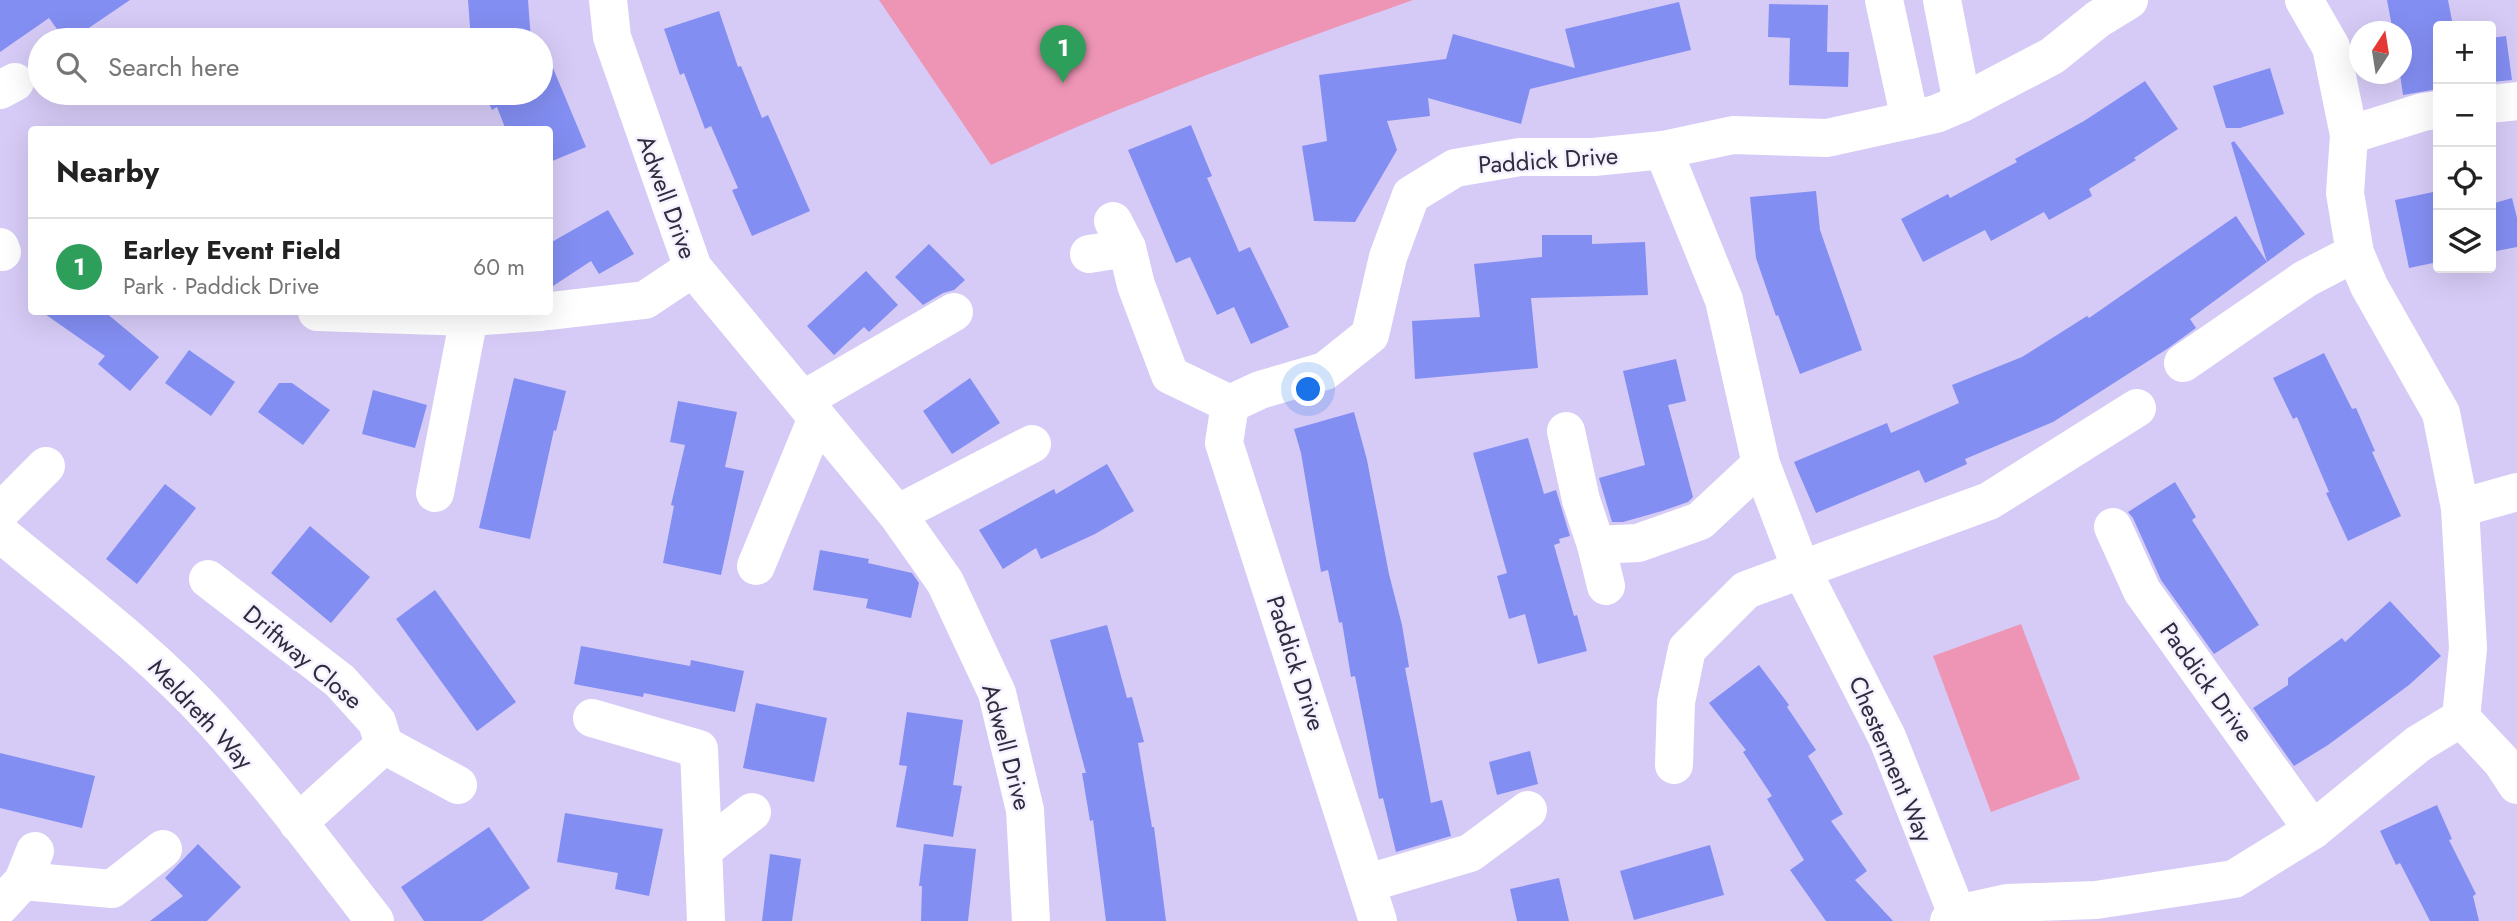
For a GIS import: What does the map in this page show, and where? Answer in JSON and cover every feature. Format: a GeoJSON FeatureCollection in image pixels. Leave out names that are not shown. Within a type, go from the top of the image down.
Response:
{"type":"FeatureCollection","features":[{"type":"Feature","properties":{"kind":"street","name":"Adwell Drive"},"geometry":{"type":"LineString","coordinates":[[608,0],[612,37],[693,268],[897,514],[945,583],[997,693],[1025,810],[1031,921]]}},
{"type":"Feature","properties":{"kind":"street"},"geometry":{"type":"LineString","coordinates":[[1884,0],[1910,120]]}},
{"type":"Feature","properties":{"kind":"street"},"geometry":{"type":"LineString","coordinates":[[1942,0],[1962,103]]}},
{"type":"Feature","properties":{"kind":"street","name":"Paddick Drive"},"geometry":{"type":"LineString","coordinates":[[1378,921],[1368,883],[1224,443],[1230,404],[1260,390],[1325,371],[1370,335],[1388,257],[1410,195],[1455,168],[1520,158],[1594,156],[1663,150],[1733,135],[1828,138],[1936,114],[2052,55],[2098,19],[2129,0]]}},
{"type":"Feature","properties":{"kind":"street"},"geometry":{"type":"LineString","coordinates":[[2304,0],[2331,47],[2349,135],[2345,193],[2356,253],[2369,286],[2441,413],[2460,508],[2468,649],[2461,718],[2502,762],[2517,785]]}},
{"type":"Feature","properties":{"kind":"street"},"geometry":{"type":"LineString","coordinates":[[2496,103],[2517,101]]}},
{"type":"Feature","properties":{"kind":"street"},"geometry":{"type":"LineString","coordinates":[[2349,135],[2433,111]]}},
{"type":"Feature","properties":{"kind":"street","name":"Chesterment Way"},"geometry":{"type":"LineString","coordinates":[[1663,150],[1724,300],[1761,464],[1801,569],[1887,737],[1953,917]]}},
{"type":"Feature","properties":{"kind":"street"},"geometry":{"type":"LineString","coordinates":[[1089,254],[1120,234],[1170,375],[1230,404]]}},
{"type":"Feature","properties":{"kind":"street"},"geometry":{"type":"LineString","coordinates":[[2183,363],[2305,279],[2356,253]]}},
{"type":"Feature","properties":{"kind":"street"},"geometry":{"type":"LineString","coordinates":[[553,311],[645,300],[693,268]]}},
{"type":"Feature","properties":{"kind":"street"},"geometry":{"type":"LineString","coordinates":[[756,566],[810,409],[954,312]]}},
{"type":"Feature","properties":{"kind":"street"},"geometry":{"type":"LineString","coordinates":[[415,315],[497,315]]}},
{"type":"Feature","properties":{"kind":"street"},"geometry":{"type":"LineString","coordinates":[[435,493],[468,317]]}},
{"type":"Feature","properties":{"kind":"street"},"geometry":{"type":"LineString","coordinates":[[1674,765],[1676,702],[1687,649],[1746,590],[1989,501],[2137,408]]}},
{"type":"Feature","properties":{"kind":"street"},"geometry":{"type":"LineString","coordinates":[[1566,431],[1581,500],[1606,586]]}},
{"type":"Feature","properties":{"kind":"street"},"geometry":{"type":"LineString","coordinates":[[897,514],[1032,444]]}},
{"type":"Feature","properties":{"kind":"street"},"geometry":{"type":"LineString","coordinates":[[1596,545],[1638,543],[1700,521],[1761,464]]}},
{"type":"Feature","properties":{"kind":"street"},"geometry":{"type":"LineString","coordinates":[[0,512],[46,466]]}},
{"type":"Feature","properties":{"kind":"street"},"geometry":{"type":"LineString","coordinates":[[2460,508],[2517,492]]}},
{"type":"Feature","properties":{"kind":"street","name":"Paddick Drive"},"geometry":{"type":"LineString","coordinates":[[2113,527],[2142,591],[2313,830]]}},
{"type":"Feature","properties":{"kind":"street","name":"Meldreth Way"},"geometry":{"type":"LineString","coordinates":[[0,533],[142,652],[201,709],[298,823],[375,921]]}},
{"type":"Feature","properties":{"kind":"street","name":"Driftway Close"},"geometry":{"type":"LineString","coordinates":[[208,579],[340,681],[377,722],[384,745]]}},
{"type":"Feature","properties":{"kind":"street"},"geometry":{"type":"LineString","coordinates":[[592,718],[699,749],[706,921]]}},
{"type":"Feature","properties":{"kind":"street"},"geometry":{"type":"LineString","coordinates":[[1953,917],[2012,912],[2097,910],[2234,878],[2313,830],[2418,744],[2461,718]]}},
{"type":"Feature","properties":{"kind":"street"},"geometry":{"type":"LineString","coordinates":[[298,823],[384,745],[458,785]]}},
{"type":"Feature","properties":{"kind":"street"},"geometry":{"type":"LineString","coordinates":[[1368,883],[1470,853],[1528,810]]}},
{"type":"Feature","properties":{"kind":"street"},"geometry":{"type":"LineString","coordinates":[[703,850],[752,812]]}},
{"type":"Feature","properties":{"kind":"street"},"geometry":{"type":"LineString","coordinates":[[19,879],[112,888],[163,849]]}},
{"type":"Feature","properties":{"kind":"shaded area"},"geometry":{"type":"Polygon","coordinates":[[[879,0],[1413,0],[1200,78],[991,165],[879,0]]]}},
{"type":"Feature","properties":{"kind":"shaded area"},"geometry":{"type":"Polygon","coordinates":[[[2021,624],[2080,779],[1991,812],[1933,656],[2021,624]]]}},
{"type":"Feature","properties":{"kind":"building"},"geometry":{"type":"Polygon","coordinates":[[[0,0],[130,0],[89,28],[56,28],[49,18],[35,28],[28,28],[28,33],[0,52],[0,0]]]}},
{"type":"Feature","properties":{"kind":"building"},"geometry":{"type":"Polygon","coordinates":[[[468,0],[528,0],[530,28],[470,28],[468,0]]]}},
{"type":"Feature","properties":{"kind":"building"},"geometry":{"type":"Polygon","coordinates":[[[2387,0],[2448,0],[2452,21],[2433,21],[2433,90],[2403,95],[2401,84],[2412,84],[2412,21],[2391,21],[2387,0]]]}},
{"type":"Feature","properties":{"kind":"building"},"geometry":{"type":"Polygon","coordinates":[[[1679,2],[1691,50],[1530,89],[1521,124],[1428,98],[1430,116],[1387,121],[1397,150],[1355,222],[1314,221],[1302,146],[1327,141],[1319,75],[1446,59],[1453,34],[1575,68],[1565,29],[1679,2]]]}},
{"type":"Feature","properties":{"kind":"building"},"geometry":{"type":"Polygon","coordinates":[[[1769,4],[1828,5],[1827,52],[1849,52],[1848,87],[1789,85],[1790,38],[1768,37],[1769,4]]]}},
{"type":"Feature","properties":{"kind":"building"},"geometry":{"type":"Polygon","coordinates":[[[719,11],[738,67],[741,66],[762,118],[768,115],[810,211],[752,236],[732,190],[738,188],[711,126],[705,129],[684,73],[680,75],[664,29],[719,11]]]}},
{"type":"Feature","properties":{"kind":"building"},"geometry":{"type":"Polygon","coordinates":[[[2506,36],[2512,80],[2496,82],[2496,37],[2506,36]]]}},
{"type":"Feature","properties":{"kind":"building"},"geometry":{"type":"Polygon","coordinates":[[[553,68],[586,147],[553,161],[553,126],[504,126],[497,107],[492,110],[490,105],[553,105],[553,68]]]}},
{"type":"Feature","properties":{"kind":"building"},"geometry":{"type":"Polygon","coordinates":[[[2270,68],[2284,114],[2240,128],[2226,128],[2213,86],[2270,68]]]}},
{"type":"Feature","properties":{"kind":"building"},"geometry":{"type":"Polygon","coordinates":[[[2145,81],[2178,129],[2134,158],[2136,160],[2089,189],[2092,196],[2049,220],[2044,212],[1991,241],[1985,230],[1923,262],[1901,219],[1948,194],[1950,198],[2017,162],[2015,159],[2084,121],[2145,81]]]}},
{"type":"Feature","properties":{"kind":"building"},"geometry":{"type":"Polygon","coordinates":[[[1191,125],[1212,176],[1207,178],[1239,252],[1250,247],[1289,327],[1251,344],[1234,307],[1217,315],[1190,257],[1176,263],[1128,150],[1191,125]]]}},
{"type":"Feature","properties":{"kind":"building"},"geometry":{"type":"Polygon","coordinates":[[[2234,141],[2305,234],[2267,262],[2231,143],[2234,141]]]}},
{"type":"Feature","properties":{"kind":"building"},"geometry":{"type":"Polygon","coordinates":[[[1816,191],[1820,230],[1862,350],[1800,374],[1756,258],[1750,197],[1816,191]]]}},
{"type":"Feature","properties":{"kind":"building"},"geometry":{"type":"Polygon","coordinates":[[[2433,192],[2433,263],[2409,268],[2395,200],[2433,192]]]}},
{"type":"Feature","properties":{"kind":"building"},"geometry":{"type":"Polygon","coordinates":[[[2512,198],[2517,218],[2517,247],[2496,251],[2496,203],[2512,198]]]}},
{"type":"Feature","properties":{"kind":"building"},"geometry":{"type":"Polygon","coordinates":[[[608,210],[634,254],[599,274],[591,261],[553,286],[553,241],[608,210]]]}},
{"type":"Feature","properties":{"kind":"building"},"geometry":{"type":"Polygon","coordinates":[[[2236,216],[2267,262],[2190,319],[2196,328],[2167,349],[2053,422],[1965,459],[1967,464],[1925,483],[1919,470],[1816,513],[1794,462],[1887,423],[1891,433],[1959,403],[1952,385],[2022,357],[2087,316],[2089,318],[2236,216]]]}},
{"type":"Feature","properties":{"kind":"building"},"geometry":{"type":"Polygon","coordinates":[[[1542,235],[1592,235],[1592,244],[1645,242],[1648,295],[1531,298],[1538,368],[1415,379],[1412,321],[1480,317],[1474,264],[1542,257],[1542,235]]]}},
{"type":"Feature","properties":{"kind":"building"},"geometry":{"type":"Polygon","coordinates":[[[929,244],[965,280],[954,290],[923,305],[895,277],[929,244]]]}},
{"type":"Feature","properties":{"kind":"building"},"geometry":{"type":"Polygon","coordinates":[[[866,271],[898,305],[869,332],[864,327],[834,355],[807,326],[866,271]]]}},
{"type":"Feature","properties":{"kind":"building"},"geometry":{"type":"Polygon","coordinates":[[[46,315],[109,315],[159,357],[130,391],[98,364],[105,356],[46,315]]]}},
{"type":"Feature","properties":{"kind":"building"},"geometry":{"type":"Polygon","coordinates":[[[189,350],[235,382],[211,416],[165,383],[189,350]]]}},
{"type":"Feature","properties":{"kind":"building"},"geometry":{"type":"Polygon","coordinates":[[[2324,353],[2352,409],[2356,408],[2375,451],[2372,452],[2401,516],[2348,541],[2297,417],[2293,419],[2273,378],[2324,353]]]}},
{"type":"Feature","properties":{"kind":"building"},"geometry":{"type":"Polygon","coordinates":[[[1676,359],[1686,401],[1668,405],[1693,497],[1688,502],[1662,511],[1623,522],[1612,522],[1599,478],[1645,465],[1623,371],[1676,359]]]}},
{"type":"Feature","properties":{"kind":"building"},"geometry":{"type":"Polygon","coordinates":[[[514,378],[566,391],[556,431],[554,430],[530,539],[479,528],[514,378]]]}},
{"type":"Feature","properties":{"kind":"building"},"geometry":{"type":"Polygon","coordinates":[[[970,378],[1000,423],[952,454],[923,411],[970,378]]]}},
{"type":"Feature","properties":{"kind":"building"},"geometry":{"type":"Polygon","coordinates":[[[279,383],[292,383],[330,410],[303,445],[258,412],[279,383]]]}},
{"type":"Feature","properties":{"kind":"building"},"geometry":{"type":"Polygon","coordinates":[[[373,390],[427,405],[415,448],[362,434],[373,390]]]}},
{"type":"Feature","properties":{"kind":"building"},"geometry":{"type":"Polygon","coordinates":[[[678,401],[737,412],[725,467],[744,471],[721,575],[663,563],[674,506],[671,505],[685,445],[670,442],[678,401]]]}},
{"type":"Feature","properties":{"kind":"building"},"geometry":{"type":"Polygon","coordinates":[[[1354,412],[1367,460],[1389,574],[1402,625],[1409,667],[1405,668],[1431,803],[1442,800],[1451,836],[1396,852],[1383,798],[1379,799],[1355,676],[1351,677],[1342,622],[1339,623],[1328,570],[1321,572],[1301,453],[1294,429],[1354,412]]]}},
{"type":"Feature","properties":{"kind":"building"},"geometry":{"type":"Polygon","coordinates":[[[1528,438],[1544,494],[1556,490],[1570,536],[1559,539],[1560,543],[1554,545],[1587,651],[1538,664],[1525,614],[1509,619],[1497,576],[1507,573],[1473,453],[1528,438]]]}},
{"type":"Feature","properties":{"kind":"building"},"geometry":{"type":"Polygon","coordinates":[[[1107,464],[1134,511],[1095,534],[1041,559],[1036,548],[1003,569],[979,530],[1054,489],[1056,494],[1107,464]]]}},
{"type":"Feature","properties":{"kind":"building"},"geometry":{"type":"Polygon","coordinates":[[[2175,482],[2196,517],[2192,520],[2259,625],[2214,654],[2161,580],[2128,512],[2175,482]]]}},
{"type":"Feature","properties":{"kind":"building"},"geometry":{"type":"Polygon","coordinates":[[[165,484],[196,508],[137,584],[106,559],[165,484]]]}},
{"type":"Feature","properties":{"kind":"building"},"geometry":{"type":"Polygon","coordinates":[[[310,526],[370,577],[331,623],[271,573],[310,526]]]}},
{"type":"Feature","properties":{"kind":"building"},"geometry":{"type":"Polygon","coordinates":[[[820,550],[869,559],[868,563],[912,573],[919,583],[911,618],[866,608],[868,599],[813,590],[820,550]]]}},
{"type":"Feature","properties":{"kind":"building"},"geometry":{"type":"Polygon","coordinates":[[[435,590],[516,702],[477,731],[396,619],[435,590]]]}},
{"type":"Feature","properties":{"kind":"building"},"geometry":{"type":"Polygon","coordinates":[[[2390,601],[2441,656],[2409,685],[2328,745],[2294,766],[2253,708],[2288,685],[2288,678],[2342,638],[2345,642],[2390,601]]]}},
{"type":"Feature","properties":{"kind":"building"},"geometry":{"type":"Polygon","coordinates":[[[1107,625],[1127,698],[1132,697],[1144,742],[1138,743],[1154,827],[1166,921],[1106,921],[1093,820],[1090,821],[1082,773],[1086,773],[1050,640],[1107,625]]]}},
{"type":"Feature","properties":{"kind":"building"},"geometry":{"type":"Polygon","coordinates":[[[581,646],[690,666],[691,660],[744,671],[735,712],[644,693],[643,697],[574,684],[581,646]]]}},
{"type":"Feature","properties":{"kind":"building"},"geometry":{"type":"Polygon","coordinates":[[[1759,665],[1789,705],[1787,707],[1816,750],[1808,756],[1843,814],[1831,821],[1867,871],[1855,880],[1893,921],[1826,921],[1790,870],[1804,860],[1767,799],[1772,796],[1743,752],[1746,750],[1709,703],[1759,665]]]}},
{"type":"Feature","properties":{"kind":"building"},"geometry":{"type":"Polygon","coordinates":[[[756,703],[827,718],[814,782],[743,768],[756,703]]]}},
{"type":"Feature","properties":{"kind":"building"},"geometry":{"type":"Polygon","coordinates":[[[907,712],[963,720],[953,785],[962,786],[953,837],[896,827],[907,766],[899,765],[907,712]]]}},
{"type":"Feature","properties":{"kind":"building"},"geometry":{"type":"Polygon","coordinates":[[[1530,751],[1538,784],[1497,795],[1489,762],[1530,751]]]}},
{"type":"Feature","properties":{"kind":"building"},"geometry":{"type":"Polygon","coordinates":[[[0,753],[95,776],[82,828],[0,808],[0,753]]]}},
{"type":"Feature","properties":{"kind":"building"},"geometry":{"type":"Polygon","coordinates":[[[2437,805],[2452,839],[2449,840],[2476,894],[2473,896],[2479,921],[2430,921],[2400,863],[2396,865],[2380,831],[2437,805]]]}},
{"type":"Feature","properties":{"kind":"building"},"geometry":{"type":"Polygon","coordinates":[[[565,813],[663,829],[649,896],[615,889],[618,873],[557,862],[565,813]]]}},
{"type":"Feature","properties":{"kind":"building"},"geometry":{"type":"Polygon","coordinates":[[[489,827],[530,888],[482,921],[424,921],[401,887],[489,827]]]}},
{"type":"Feature","properties":{"kind":"building"},"geometry":{"type":"Polygon","coordinates":[[[198,844],[241,887],[207,921],[150,921],[183,896],[165,878],[198,844]]]}},
{"type":"Feature","properties":{"kind":"building"},"geometry":{"type":"Polygon","coordinates":[[[924,844],[976,849],[968,921],[921,921],[922,886],[919,886],[924,844]]]}},
{"type":"Feature","properties":{"kind":"building"},"geometry":{"type":"Polygon","coordinates":[[[1710,845],[1724,895],[1634,920],[1620,871],[1710,845]]]}},
{"type":"Feature","properties":{"kind":"building"},"geometry":{"type":"Polygon","coordinates":[[[770,854],[801,859],[792,921],[762,921],[770,854]]]}},
{"type":"Feature","properties":{"kind":"building"},"geometry":{"type":"Polygon","coordinates":[[[1559,878],[1569,921],[1517,921],[1510,889],[1559,878]]]}},
{"type":"Feature","properties":{"kind":"place","name":"Earley Event Field"},"geometry":{"type":"Point","coordinates":[1063,83]}}]}
